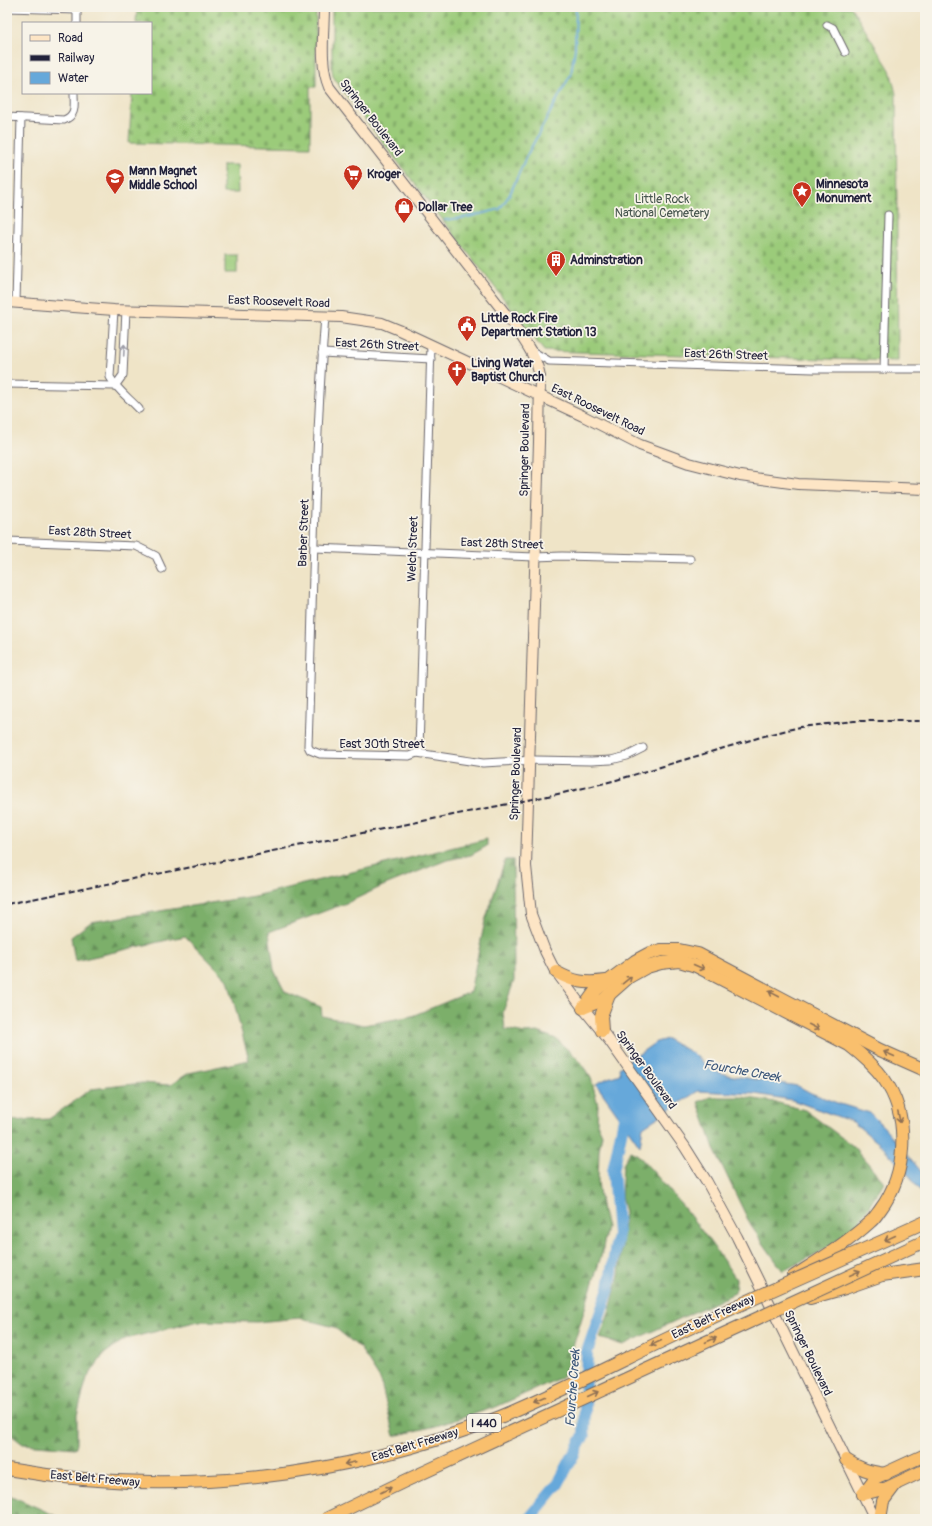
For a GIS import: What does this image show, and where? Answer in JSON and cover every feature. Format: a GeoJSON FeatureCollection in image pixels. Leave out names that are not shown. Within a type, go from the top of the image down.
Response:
{"type":"FeatureCollection","features":[{"type":"Feature","properties":{"kind":"highway"},"geometry":{"type":"LineString","coordinates":[[583,1008],[596,990],[635,961],[648,954],[661,950],[678,950],[698,954],[880,1050],[925,1070]]}},
{"type":"Feature","properties":{"kind":"highway"},"geometry":{"type":"LineString","coordinates":[[583,1008],[603,1000],[629,977],[646,967],[661,963],[679,961],[696,966],[849,1045],[871,1063],[885,1080],[897,1103],[902,1130],[902,1152],[897,1180],[888,1200],[871,1222],[833,1251],[778,1287]]}},
{"type":"Feature","properties":{"kind":"highway"},"geometry":{"type":"LineString","coordinates":[[556,972],[571,980],[581,983],[607,981]]}},
{"type":"Feature","properties":{"kind":"highway"},"geometry":{"type":"LineString","coordinates":[[605,1035],[601,1016],[609,995]]}},
{"type":"Feature","properties":{"kind":"highway","name":"East Belt Freeway"},"geometry":{"type":"LineString","coordinates":[[7,1468],[95,1480],[167,1483],[253,1478],[319,1469],[364,1460],[420,1445],[500,1416],[548,1396],[778,1287],[925,1222]]}},
{"type":"Feature","properties":{"kind":"highway","name":"East Belt Freeway"},"geometry":{"type":"LineString","coordinates":[[326,1519],[925,1241]]}},
{"type":"Feature","properties":{"kind":"highway"},"geometry":{"type":"LineString","coordinates":[[786,1305],[845,1288],[882,1275],[925,1270]]}},
{"type":"Feature","properties":{"kind":"highway"},"geometry":{"type":"LineString","coordinates":[[863,1494],[875,1478],[925,1455]]}},
{"type":"Feature","properties":{"kind":"highway"},"geometry":{"type":"LineString","coordinates":[[846,1460],[858,1468],[886,1474]]}},
{"type":"Feature","properties":{"kind":"highway"},"geometry":{"type":"LineString","coordinates":[[863,1494],[887,1488],[922,1471]]}},
{"type":"Feature","properties":{"kind":"highway"},"geometry":{"type":"LineString","coordinates":[[880,1519],[883,1501],[896,1484]]}},
{"type":"Feature","properties":{"kind":"main road","name":"Springer Boulevard"},"geometry":{"type":"LineString","coordinates":[[324,7],[323,64],[329,87],[505,313],[530,350],[538,367],[540,376],[540,396],[526,866],[529,905],[537,933],[556,972],[605,1035],[685,1147],[722,1208],[875,1519]]}},
{"type":"Feature","properties":{"kind":"main road","name":"East Roosevelt Road"},"geometry":{"type":"LineString","coordinates":[[11,302],[114,310],[346,317],[382,323],[583,416],[651,450],[689,463],[746,477],[798,484],[925,489]]}},
{"type":"Feature","properties":{"kind":"street"},"geometry":{"type":"LineString","coordinates":[[7,8],[77,8],[77,22]]}},
{"type":"Feature","properties":{"kind":"street"},"geometry":{"type":"LineString","coordinates":[[827,25],[835,31],[845,52]]}},
{"type":"Feature","properties":{"kind":"street"},"geometry":{"type":"LineString","coordinates":[[7,118],[64,120],[72,115],[74,109],[74,94]]}},
{"type":"Feature","properties":{"kind":"street"},"geometry":{"type":"LineString","coordinates":[[11,302],[19,118]]}},
{"type":"Feature","properties":{"kind":"street"},"geometry":{"type":"LineString","coordinates":[[884,369],[888,215]]}},
{"type":"Feature","properties":{"kind":"street"},"geometry":{"type":"LineString","coordinates":[[114,310],[110,377],[115,386],[139,409]]}},
{"type":"Feature","properties":{"kind":"street"},"geometry":{"type":"LineString","coordinates":[[115,386],[123,375],[126,310]]}},
{"type":"Feature","properties":{"kind":"street","name":"Barber Street"},"geometry":{"type":"LineString","coordinates":[[310,750],[308,746],[320,371],[325,316]]}},
{"type":"Feature","properties":{"kind":"street","name":"Welch Street"},"geometry":{"type":"LineString","coordinates":[[417,753],[419,750],[431,345]]}},
{"type":"Feature","properties":{"kind":"street","name":"East 26th Street"},"geometry":{"type":"LineString","coordinates":[[530,350],[549,361],[813,369],[925,369]]}},
{"type":"Feature","properties":{"kind":"street","name":"East 26th Street"},"geometry":{"type":"LineString","coordinates":[[322,353],[430,359]]}},
{"type":"Feature","properties":{"kind":"street"},"geometry":{"type":"LineString","coordinates":[[7,384],[115,386]]}},
{"type":"Feature","properties":{"kind":"street","name":"East 28th Street"},"geometry":{"type":"LineString","coordinates":[[7,541],[136,546],[156,556],[162,569]]}},
{"type":"Feature","properties":{"kind":"street","name":"East 28th Street"},"geometry":{"type":"LineString","coordinates":[[315,548],[535,557],[562,556],[690,559]]}},
{"type":"Feature","properties":{"kind":"street","name":"East 30th Street"},"geometry":{"type":"LineString","coordinates":[[310,750],[320,754],[409,756],[417,753],[482,763],[529,760],[591,761],[622,757],[643,748]]}},
{"type":"Feature","properties":{"kind":"green space"},"geometry":{"type":"Polygon","coordinates":[[[137,7],[316,7],[316,87],[310,87],[310,147],[129,143],[132,94],[152,94],[152,22],[136,22],[137,7]]]}},
{"type":"Feature","properties":{"kind":"green space","name":"Little Rock National Cemetery"},"geometry":{"type":"Polygon","coordinates":[[[332,7],[851,7],[890,70],[896,94],[898,361],[544,351],[333,76],[332,7]]]}},
{"type":"Feature","properties":{"kind":"green space"},"geometry":{"type":"Polygon","coordinates":[[[223,165],[237,165],[238,193],[223,193],[223,165]]]}},
{"type":"Feature","properties":{"kind":"green space"},"geometry":{"type":"Polygon","coordinates":[[[225,255],[237,255],[237,273],[225,273],[225,255]]]}},
{"type":"Feature","properties":{"kind":"green space"},"geometry":{"type":"Polygon","coordinates":[[[487,839],[487,846],[471,855],[447,860],[385,885],[349,902],[269,932],[274,970],[285,992],[321,1007],[322,1016],[364,1025],[412,1016],[470,992],[485,921],[505,860],[513,860],[514,981],[503,1012],[505,1029],[525,1033],[538,1032],[556,1039],[578,1059],[591,1078],[598,1105],[597,1123],[602,1134],[599,1150],[598,1181],[601,1205],[607,1227],[602,1253],[564,1376],[496,1407],[436,1426],[394,1436],[380,1379],[360,1348],[334,1327],[300,1318],[257,1322],[199,1321],[125,1339],[104,1354],[87,1378],[77,1415],[77,1444],[75,1448],[23,1444],[7,1432],[7,1121],[49,1119],[91,1089],[142,1083],[170,1085],[189,1073],[249,1060],[228,980],[185,936],[75,961],[71,937],[91,922],[254,896],[487,839]]]}},
{"type":"Feature","properties":{"kind":"green space"},"geometry":{"type":"Polygon","coordinates":[[[710,1097],[741,1097],[775,1102],[805,1110],[853,1146],[884,1182],[856,1228],[820,1252],[783,1271],[751,1226],[715,1151],[698,1102],[710,1097]]]}},
{"type":"Feature","properties":{"kind":"green space"},"geometry":{"type":"Polygon","coordinates":[[[630,1151],[638,1155],[665,1185],[702,1231],[736,1279],[735,1293],[623,1345],[600,1338],[610,1310],[619,1275],[625,1212],[621,1197],[623,1165],[630,1151]]]}},
{"type":"Feature","properties":{"kind":"green space"},"geometry":{"type":"Polygon","coordinates":[[[7,1494],[63,1519],[7,1519],[7,1494]]]}},
{"type":"Feature","properties":{"kind":"water"},"geometry":{"type":"Polygon","coordinates":[[[667,1039],[694,1054],[710,1069],[727,1075],[798,1086],[811,1093],[840,1104],[870,1113],[884,1127],[925,1176],[925,1198],[911,1178],[882,1146],[853,1122],[792,1100],[755,1094],[698,1091],[643,1127],[640,1146],[596,1084],[620,1074],[619,1068],[656,1042],[667,1039]]]}},
{"type":"Feature","properties":{"kind":"waterway"},"geometry":{"type":"LineString","coordinates":[[445,220],[468,217],[500,209],[510,194],[526,157],[571,74],[575,48],[576,7]]}},
{"type":"Feature","properties":{"kind":"waterway","name":"Fourche Creek"},"geometry":{"type":"LineString","coordinates":[[529,1519],[558,1484],[584,1435],[587,1352],[609,1288],[618,1234],[613,1171],[626,1109],[628,1108]]}},
{"type":"Feature","properties":{"kind":"railway"},"geometry":{"type":"LineString","coordinates":[[7,904],[563,793],[613,781],[771,734],[800,727],[854,721],[925,721]]}},
{"type":"Feature","properties":{"kind":"place","name":"Kroger"},"geometry":{"type":"Point","coordinates":[353,191]}},
{"type":"Feature","properties":{"kind":"place","name":"Mann Magnet Middle School"},"geometry":{"type":"Point","coordinates":[115,195]}},
{"type":"Feature","properties":{"kind":"place","name":"Minnesota Monument"},"geometry":{"type":"Point","coordinates":[802,208]}},
{"type":"Feature","properties":{"kind":"place","name":"Dollar Tree"},"geometry":{"type":"Point","coordinates":[404,224]}},
{"type":"Feature","properties":{"kind":"place","name":"Adminstration"},"geometry":{"type":"Point","coordinates":[556,277]}},
{"type":"Feature","properties":{"kind":"place","name":"Little Rock Fire Department Station 13"},"geometry":{"type":"Point","coordinates":[467,342]}},
{"type":"Feature","properties":{"kind":"place","name":"Living Water Baptist Church"},"geometry":{"type":"Point","coordinates":[457,387]}}]}
